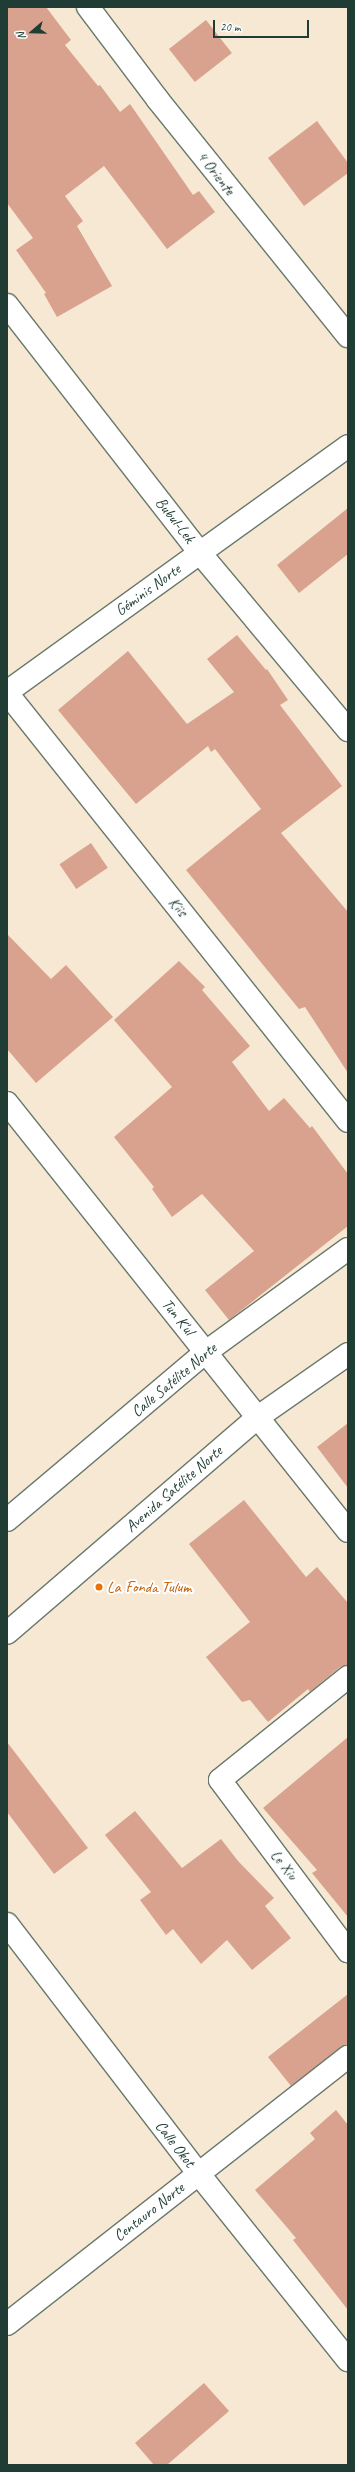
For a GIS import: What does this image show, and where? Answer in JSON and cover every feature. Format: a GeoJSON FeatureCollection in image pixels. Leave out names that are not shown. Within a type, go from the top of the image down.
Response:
{"type":"FeatureCollection","features":[{"type":"Feature","properties":{"kind":"street","name":"4 Oriente"},"geometry":{"type":"LineString","coordinates":[[88,7],[172,118],[348,336]]}},
{"type":"Feature","properties":{"kind":"street","name":"Bubul-Lek"},"geometry":{"type":"LineString","coordinates":[[7,306],[200,553],[348,730]]}},
{"type":"Feature","properties":{"kind":"street","name":"Géminis Norte"},"geometry":{"type":"LineString","coordinates":[[7,692],[348,446]]}},
{"type":"Feature","properties":{"kind":"street","name":"Kiis"},"geometry":{"type":"LineString","coordinates":[[7,692],[348,1121]]}},
{"type":"Feature","properties":{"kind":"street","name":"Tun K'ul"},"geometry":{"type":"LineString","coordinates":[[7,1103],[348,1531]]}},
{"type":"Feature","properties":{"kind":"street","name":"Calle Satélite Norte"},"geometry":{"type":"LineString","coordinates":[[7,1520],[206,1352],[348,1249]]}},
{"type":"Feature","properties":{"kind":"street","name":"Avenida Satélite Norte"},"geometry":{"type":"LineString","coordinates":[[7,1633],[258,1417],[348,1354]]}},
{"type":"Feature","properties":{"kind":"street","name":"Le Xiu"},"geometry":{"type":"LineString","coordinates":[[348,1677],[220,1780],[348,1951]]}},
{"type":"Feature","properties":{"kind":"street","name":"Calle Okot"},"geometry":{"type":"LineString","coordinates":[[7,1924],[198,2173],[348,2360]]}},
{"type":"Feature","properties":{"kind":"street","name":"Centauro Norte"},"geometry":{"type":"LineString","coordinates":[[7,2324],[348,2057]]}},
{"type":"Feature","properties":{"kind":"building"},"geometry":{"type":"Polygon","coordinates":[[[7,7],[46,7],[71,40],[65,45],[98,86],[100,85],[120,112],[130,104],[193,195],[199,191],[215,212],[167,249],[104,166],[65,196],[83,221],[77,226],[112,286],[57,317],[44,294],[46,293],[16,250],[33,238],[7,203],[7,7]]]}},
{"type":"Feature","properties":{"kind":"building"},"geometry":{"type":"Polygon","coordinates":[[[206,20],[232,53],[195,82],[169,49],[206,20]]]}},
{"type":"Feature","properties":{"kind":"building"},"geometry":{"type":"Polygon","coordinates":[[[317,121],[348,163],[348,173],[304,206],[268,158],[317,121]]]}},
{"type":"Feature","properties":{"kind":"building"},"geometry":{"type":"Polygon","coordinates":[[[348,508],[348,554],[299,593],[277,565],[348,508]]]}},
{"type":"Feature","properties":{"kind":"building"},"geometry":{"type":"Polygon","coordinates":[[[237,635],[266,670],[267,669],[288,700],[280,705],[342,786],[281,833],[348,912],[348,1073],[305,1007],[299,1009],[186,870],[261,809],[215,749],[211,752],[208,746],[136,804],[58,710],[128,651],[187,724],[234,692],[207,659],[237,635]]]}},
{"type":"Feature","properties":{"kind":"building"},"geometry":{"type":"Polygon","coordinates":[[[91,843],[108,868],[76,889],[59,864],[91,843]]]}},
{"type":"Feature","properties":{"kind":"building"},"geometry":{"type":"Polygon","coordinates":[[[7,934],[51,979],[66,965],[113,1017],[36,1083],[7,1049],[7,934]]]}},
{"type":"Feature","properties":{"kind":"building"},"geometry":{"type":"Polygon","coordinates":[[[179,961],[205,987],[202,990],[250,1046],[232,1062],[269,1111],[284,1098],[310,1128],[312,1126],[348,1174],[348,1226],[229,1320],[205,1290],[254,1251],[202,1194],[172,1217],[152,1189],[154,1187],[114,1137],[172,1087],[114,1020],[179,961]]]}},
{"type":"Feature","properties":{"kind":"building"},"geometry":{"type":"Polygon","coordinates":[[[348,1423],[348,1488],[317,1447],[348,1423]]]}},
{"type":"Feature","properties":{"kind":"building"},"geometry":{"type":"Polygon","coordinates":[[[244,1500],[306,1577],[317,1567],[348,1603],[348,1665],[340,1667],[310,1692],[308,1689],[268,1722],[250,1700],[242,1702],[206,1657],[250,1622],[189,1544],[244,1500]]]}},
{"type":"Feature","properties":{"kind":"building"},"geometry":{"type":"Polygon","coordinates":[[[348,1737],[348,1917],[312,1873],[317,1870],[263,1808],[348,1737]]]}},
{"type":"Feature","properties":{"kind":"building"},"geometry":{"type":"Polygon","coordinates":[[[7,1742],[88,1848],[54,1874],[7,1812],[7,1742]]]}},
{"type":"Feature","properties":{"kind":"building"},"geometry":{"type":"Polygon","coordinates":[[[135,1811],[182,1868],[221,1839],[238,1861],[274,1898],[265,1906],[291,1938],[252,1970],[227,1940],[201,1964],[173,1929],[166,1935],[140,1900],[151,1892],[105,1835],[135,1811]]]}},
{"type":"Feature","properties":{"kind":"building"},"geometry":{"type":"Polygon","coordinates":[[[348,1994],[348,2043],[291,2086],[268,2057],[348,1994]]]}},
{"type":"Feature","properties":{"kind":"building"},"geometry":{"type":"Polygon","coordinates":[[[336,2110],[348,2125],[348,2310],[293,2240],[296,2238],[255,2190],[315,2139],[310,2133],[336,2110]]]}},
{"type":"Feature","properties":{"kind":"building"},"geometry":{"type":"Polygon","coordinates":[[[204,2383],[229,2411],[167,2465],[154,2465],[135,2443],[204,2383]]]}},
{"type":"Feature","properties":{"kind":"place","name":"La Fonda Tulum"},"geometry":{"type":"Point","coordinates":[99,1587]}}]}
